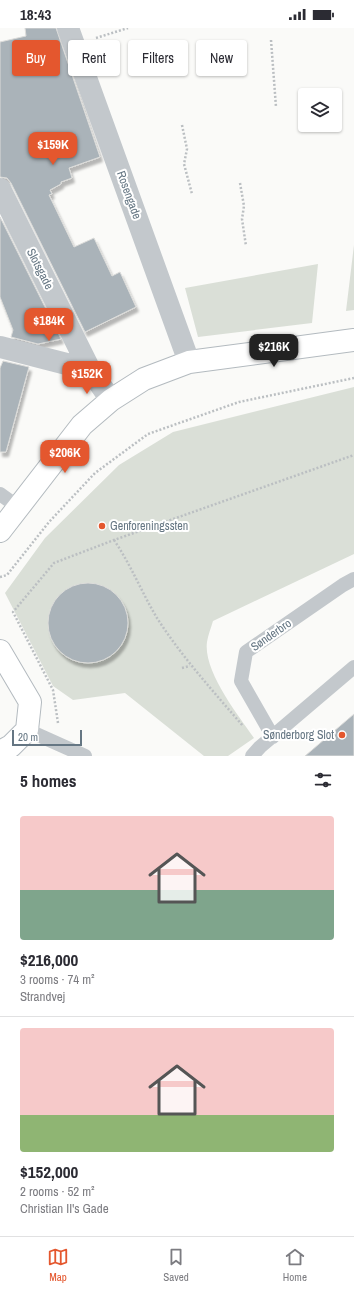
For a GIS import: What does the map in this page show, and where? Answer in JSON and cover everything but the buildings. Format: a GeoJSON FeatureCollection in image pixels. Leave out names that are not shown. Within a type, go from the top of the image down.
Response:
{"type":"FeatureCollection","features":[{"type":"Feature","properties":{"kind":"street","name":"Rosengade"},"geometry":{"type":"LineString","coordinates":[[71,36],[189,362]]}},
{"type":"Feature","properties":{"kind":"street","name":"Slotsgade"},"geometry":{"type":"LineString","coordinates":[[0,189],[90,370],[111,400]]}},
{"type":"Feature","properties":{"kind":"street"},"geometry":{"type":"LineString","coordinates":[[0,531],[82,425],[111,400],[144,379],[189,362],[354,340]]}},
{"type":"Feature","properties":{"kind":"street"},"geometry":{"type":"LineString","coordinates":[[0,347],[90,370]]}},
{"type":"Feature","properties":{"kind":"street"},"geometry":{"type":"LineString","coordinates":[[0,651],[30,702],[28,730],[11,746],[0,752]]}},
{"type":"Feature","properties":{"kind":"lane"},"geometry":{"type":"LineString","coordinates":[[0,494],[18,507]]}},
{"type":"Feature","properties":{"kind":"lane","name":"Sønderbro"},"geometry":{"type":"LineString","coordinates":[[273,737],[240,681],[246,652],[354,579]]}},
{"type":"Feature","properties":{"kind":"lane"},"geometry":{"type":"LineString","coordinates":[[256,751],[354,666]]}},
{"type":"Feature","properties":{"kind":"lane"},"geometry":{"type":"LineString","coordinates":[[28,730],[85,756]]}},
{"type":"Feature","properties":{"kind":"path"},"geometry":{"type":"LineString","coordinates":[[71,36],[128,28]]}},
{"type":"Feature","properties":{"kind":"path"},"geometry":{"type":"LineString","coordinates":[[271,40],[276,107]]}},
{"type":"Feature","properties":{"kind":"path"},"geometry":{"type":"LineString","coordinates":[[182,125],[187,149],[184,164],[192,194]]}},
{"type":"Feature","properties":{"kind":"path"},"geometry":{"type":"LineString","coordinates":[[240,182],[244,206],[242,219],[246,246]]}},
{"type":"Feature","properties":{"kind":"path"},"geometry":{"type":"LineString","coordinates":[[0,577],[7,575],[50,522],[95,473],[148,434],[239,402],[354,378]]}},
{"type":"Feature","properties":{"kind":"path"},"geometry":{"type":"LineString","coordinates":[[13,612],[54,563],[114,540],[354,455]]}},
{"type":"Feature","properties":{"kind":"path"},"geometry":{"type":"LineString","coordinates":[[114,540],[157,618],[190,666],[256,751]]}},
{"type":"Feature","properties":{"kind":"path"},"geometry":{"type":"LineString","coordinates":[[182,668],[190,666]]}},
{"type":"Feature","properties":{"kind":"shaded area"},"geometry":{"type":"Polygon","coordinates":[[[354,245],[354,310],[346,311],[354,245]]]}},
{"type":"Feature","properties":{"kind":"shaded area"},"geometry":{"type":"Polygon","coordinates":[[[318,264],[312,323],[198,337],[185,288],[318,264]]]}},
{"type":"Feature","properties":{"kind":"shaded area"},"geometry":{"type":"Polygon","coordinates":[[[354,387],[354,554],[213,621],[209,634],[207,654],[210,666],[223,692],[254,738],[228,756],[204,756],[125,693],[73,700],[53,686],[5,593],[45,538],[119,465],[173,432],[354,387]]]}},
{"type":"Feature","properties":{"kind":"place","name":"Genforeningssten"},"geometry":{"type":"Point","coordinates":[102,526]}},
{"type":"Feature","properties":{"kind":"place","name":"Sønderborg Slot"},"geometry":{"type":"Point","coordinates":[342,735]}}]}
